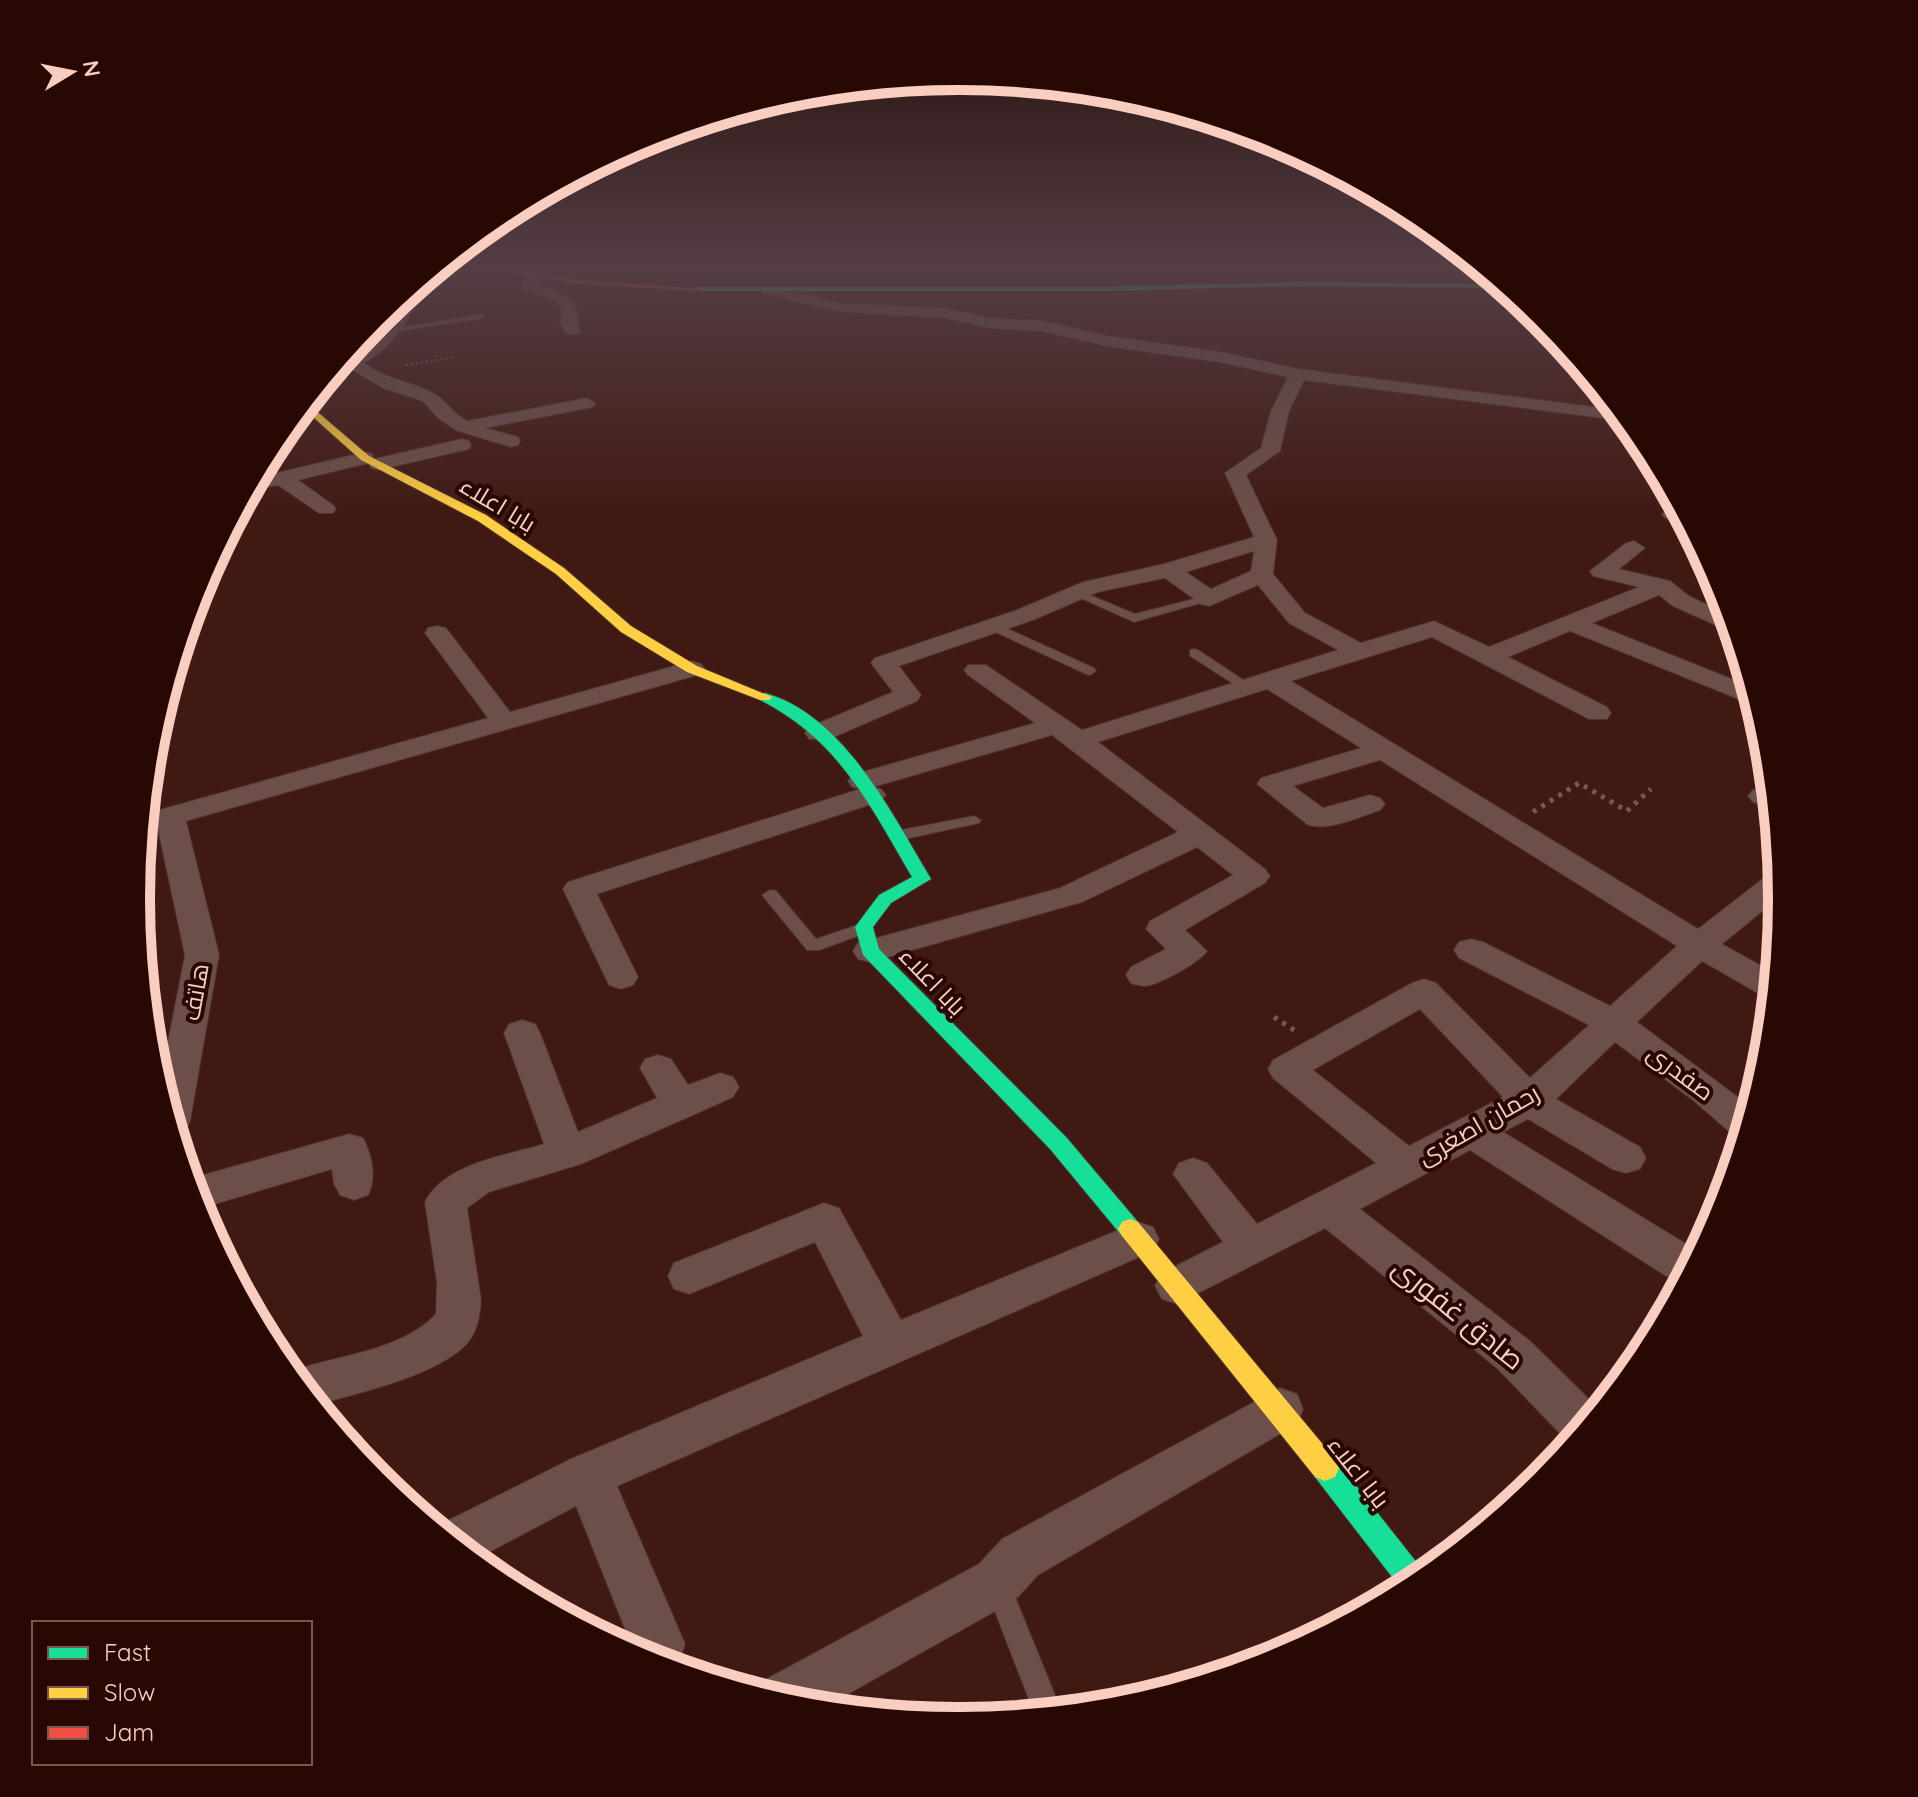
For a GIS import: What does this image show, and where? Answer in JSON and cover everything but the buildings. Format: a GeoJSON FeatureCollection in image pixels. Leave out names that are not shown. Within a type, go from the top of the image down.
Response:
{"type":"FeatureCollection","features":[{"type":"Feature","properties":{"kind":"street"},"geometry":{"type":"LineString","coordinates":[[354,363],[364,360],[373,350]]}},
{"type":"Feature","properties":{"kind":"street"},"geometry":{"type":"LineString","coordinates":[[1170,350],[1298,374],[1606,414]]}},
{"type":"Feature","properties":{"kind":"street"},"geometry":{"type":"LineString","coordinates":[[354,363],[367,375],[429,397],[440,415],[464,436],[511,441]]}},
{"type":"Feature","properties":{"kind":"street"},"geometry":{"type":"LineString","coordinates":[[1298,374],[1280,411],[1270,451],[1235,473],[1266,540],[1262,575],[1297,618],[1359,652]]}},
{"type":"Feature","properties":{"kind":"street"},"geometry":{"type":"LineString","coordinates":[[440,415],[535,396]]}},
{"type":"Feature","properties":{"kind":"street"},"geometry":{"type":"LineString","coordinates":[[267,482],[371,461],[587,403]]}},
{"type":"Feature","properties":{"kind":"street","name":"بابا اعلاء"},"geometry":{"type":"LineString","coordinates":[[314,412],[371,461],[482,518],[560,571],[626,629],[692,669],[787,705],[849,760],[922,879],[885,899],[867,939],[1058,1143],[1280,1409],[1406,1572]]}},
{"type":"Feature","properties":{"kind":"street"},"geometry":{"type":"LineString","coordinates":[[282,478],[326,509]]}},
{"type":"Feature","properties":{"kind":"street"},"geometry":{"type":"LineString","coordinates":[[819,733],[908,695],[884,663],[1078,593],[1169,570],[1266,540]]}},
{"type":"Feature","properties":{"kind":"street"},"geometry":{"type":"LineString","coordinates":[[1634,548],[1601,571],[1662,586],[1681,601],[1717,618]]}},
{"type":"Feature","properties":{"kind":"street"},"geometry":{"type":"LineString","coordinates":[[1169,570],[1209,599],[1262,575]]}},
{"type":"Feature","properties":{"kind":"street"},"geometry":{"type":"LineString","coordinates":[[1490,655],[1662,586]]}},
{"type":"Feature","properties":{"kind":"street"},"geometry":{"type":"LineString","coordinates":[[1571,623],[1741,692]]}},
{"type":"Feature","properties":{"kind":"street"},"geometry":{"type":"LineString","coordinates":[[621,977],[579,889],[867,788],[1260,683],[1434,628],[1598,713]]}},
{"type":"Feature","properties":{"kind":"street"},"geometry":{"type":"LineString","coordinates":[[437,633],[505,723]]}},
{"type":"Feature","properties":{"kind":"street"},"geometry":{"type":"LineString","coordinates":[[157,821],[692,669]]}},
{"type":"Feature","properties":{"kind":"street"},"geometry":{"type":"LineString","coordinates":[[977,670],[1067,733],[1254,876],[1162,929],[1190,951],[1143,975]]}},
{"type":"Feature","properties":{"kind":"street"},"geometry":{"type":"LineString","coordinates":[[1260,683],[1383,750],[1763,981]]}},
{"type":"Feature","properties":{"kind":"street"},"geometry":{"type":"LineString","coordinates":[[1370,804],[1319,819],[1271,784],[1383,750]]}},
{"type":"Feature","properties":{"kind":"street","name":"هاتف"},"geometry":{"type":"LineString","coordinates":[[157,821],[202,955],[175,1097]]}},
{"type":"Feature","properties":{"kind":"street"},"geometry":{"type":"LineString","coordinates":[[867,939],[1071,895],[1199,834]]}},
{"type":"Feature","properties":{"kind":"street","name":"رحمان اصغری"},"geometry":{"type":"LineString","coordinates":[[1177,1286],[1529,1101],[1699,945],[1768,899]]}},
{"type":"Feature","properties":{"kind":"street","name":"صفدری"},"geometry":{"type":"LineString","coordinates":[[1471,950],[1614,1023],[1737,1117]]}},
{"type":"Feature","properties":{"kind":"street"},"geometry":{"type":"LineString","coordinates":[[1406,1165],[1286,1069],[1424,991],[1529,1101],[1626,1158]]}},
{"type":"Feature","properties":{"kind":"street"},"geometry":{"type":"LineString","coordinates":[[522,1033],[567,1153]]}},
{"type":"Feature","properties":{"kind":"street"},"geometry":{"type":"LineString","coordinates":[[658,1068],[680,1105]]}},
{"type":"Feature","properties":{"kind":"street"},"geometry":{"type":"LineString","coordinates":[[313,1384],[427,1349],[455,1326],[459,1301],[445,1202],[476,1180],[567,1153],[720,1087]]}},
{"type":"Feature","properties":{"kind":"street"},"geometry":{"type":"LineString","coordinates":[[1470,1131],[1680,1263]]}},
{"type":"Feature","properties":{"kind":"street"},"geometry":{"type":"LineString","coordinates":[[205,1190],[349,1149],[354,1184]]}},
{"type":"Feature","properties":{"kind":"street"},"geometry":{"type":"LineString","coordinates":[[1193,1174],[1251,1247]]}},
{"type":"Feature","properties":{"kind":"street","name":"صادق غفوری"},"geometry":{"type":"LineString","coordinates":[[1328,1207],[1514,1355],[1577,1420]]}},
{"type":"Feature","properties":{"kind":"street"},"geometry":{"type":"LineString","coordinates":[[689,1276],[824,1220],[891,1345]]}},
{"type":"Feature","properties":{"kind":"street"},"geometry":{"type":"LineString","coordinates":[[464,1538],[588,1475],[1138,1239]]}},
{"type":"Feature","properties":{"kind":"street"},"geometry":{"type":"LineString","coordinates":[[799,1691],[997,1582],[1020,1557],[1280,1409]]}},
{"type":"Feature","properties":{"kind":"street"},"geometry":{"type":"LineString","coordinates":[[588,1475],[657,1648]]}},
{"type":"Feature","properties":{"kind":"lane"},"geometry":{"type":"LineString","coordinates":[[1078,593],[1134,618],[1209,599]]}},
{"type":"Feature","properties":{"kind":"lane"},"geometry":{"type":"LineString","coordinates":[[993,626],[1090,671]]}},
{"type":"Feature","properties":{"kind":"lane"},"geometry":{"type":"LineString","coordinates":[[1194,653],[1260,683]]}},
{"type":"Feature","properties":{"kind":"lane"},"geometry":{"type":"LineString","coordinates":[[896,836],[974,820]]}},
{"type":"Feature","properties":{"kind":"lane"},"geometry":{"type":"LineString","coordinates":[[770,895],[813,946],[867,939]]}},
{"type":"Feature","properties":{"kind":"lane"},"geometry":{"type":"LineString","coordinates":[[997,1582],[1043,1700]]}},
{"type":"Feature","properties":{"kind":"path"},"geometry":{"type":"LineString","coordinates":[[1509,827],[1579,783],[1627,811],[1651,789]]}},
{"type":"Feature","properties":{"kind":"traffic: fast"},"geometry":{"type":"LineString","coordinates":[[765,697],[792,710],[838,750],[875,800],[922,879],[885,899],[864,927],[870,951],[1058,1143],[1130,1229]]}},
{"type":"Feature","properties":{"kind":"traffic: fast"},"geometry":{"type":"LineString","coordinates":[[1325,1468],[1406,1572]]}},
{"type":"Feature","properties":{"kind":"traffic: slow"},"geometry":{"type":"LineString","coordinates":[[313,412],[365,458],[482,518],[560,571],[626,629],[692,669],[765,697]]}},
{"type":"Feature","properties":{"kind":"traffic: slow"},"geometry":{"type":"LineString","coordinates":[[1130,1229],[1325,1468]]}}]}
